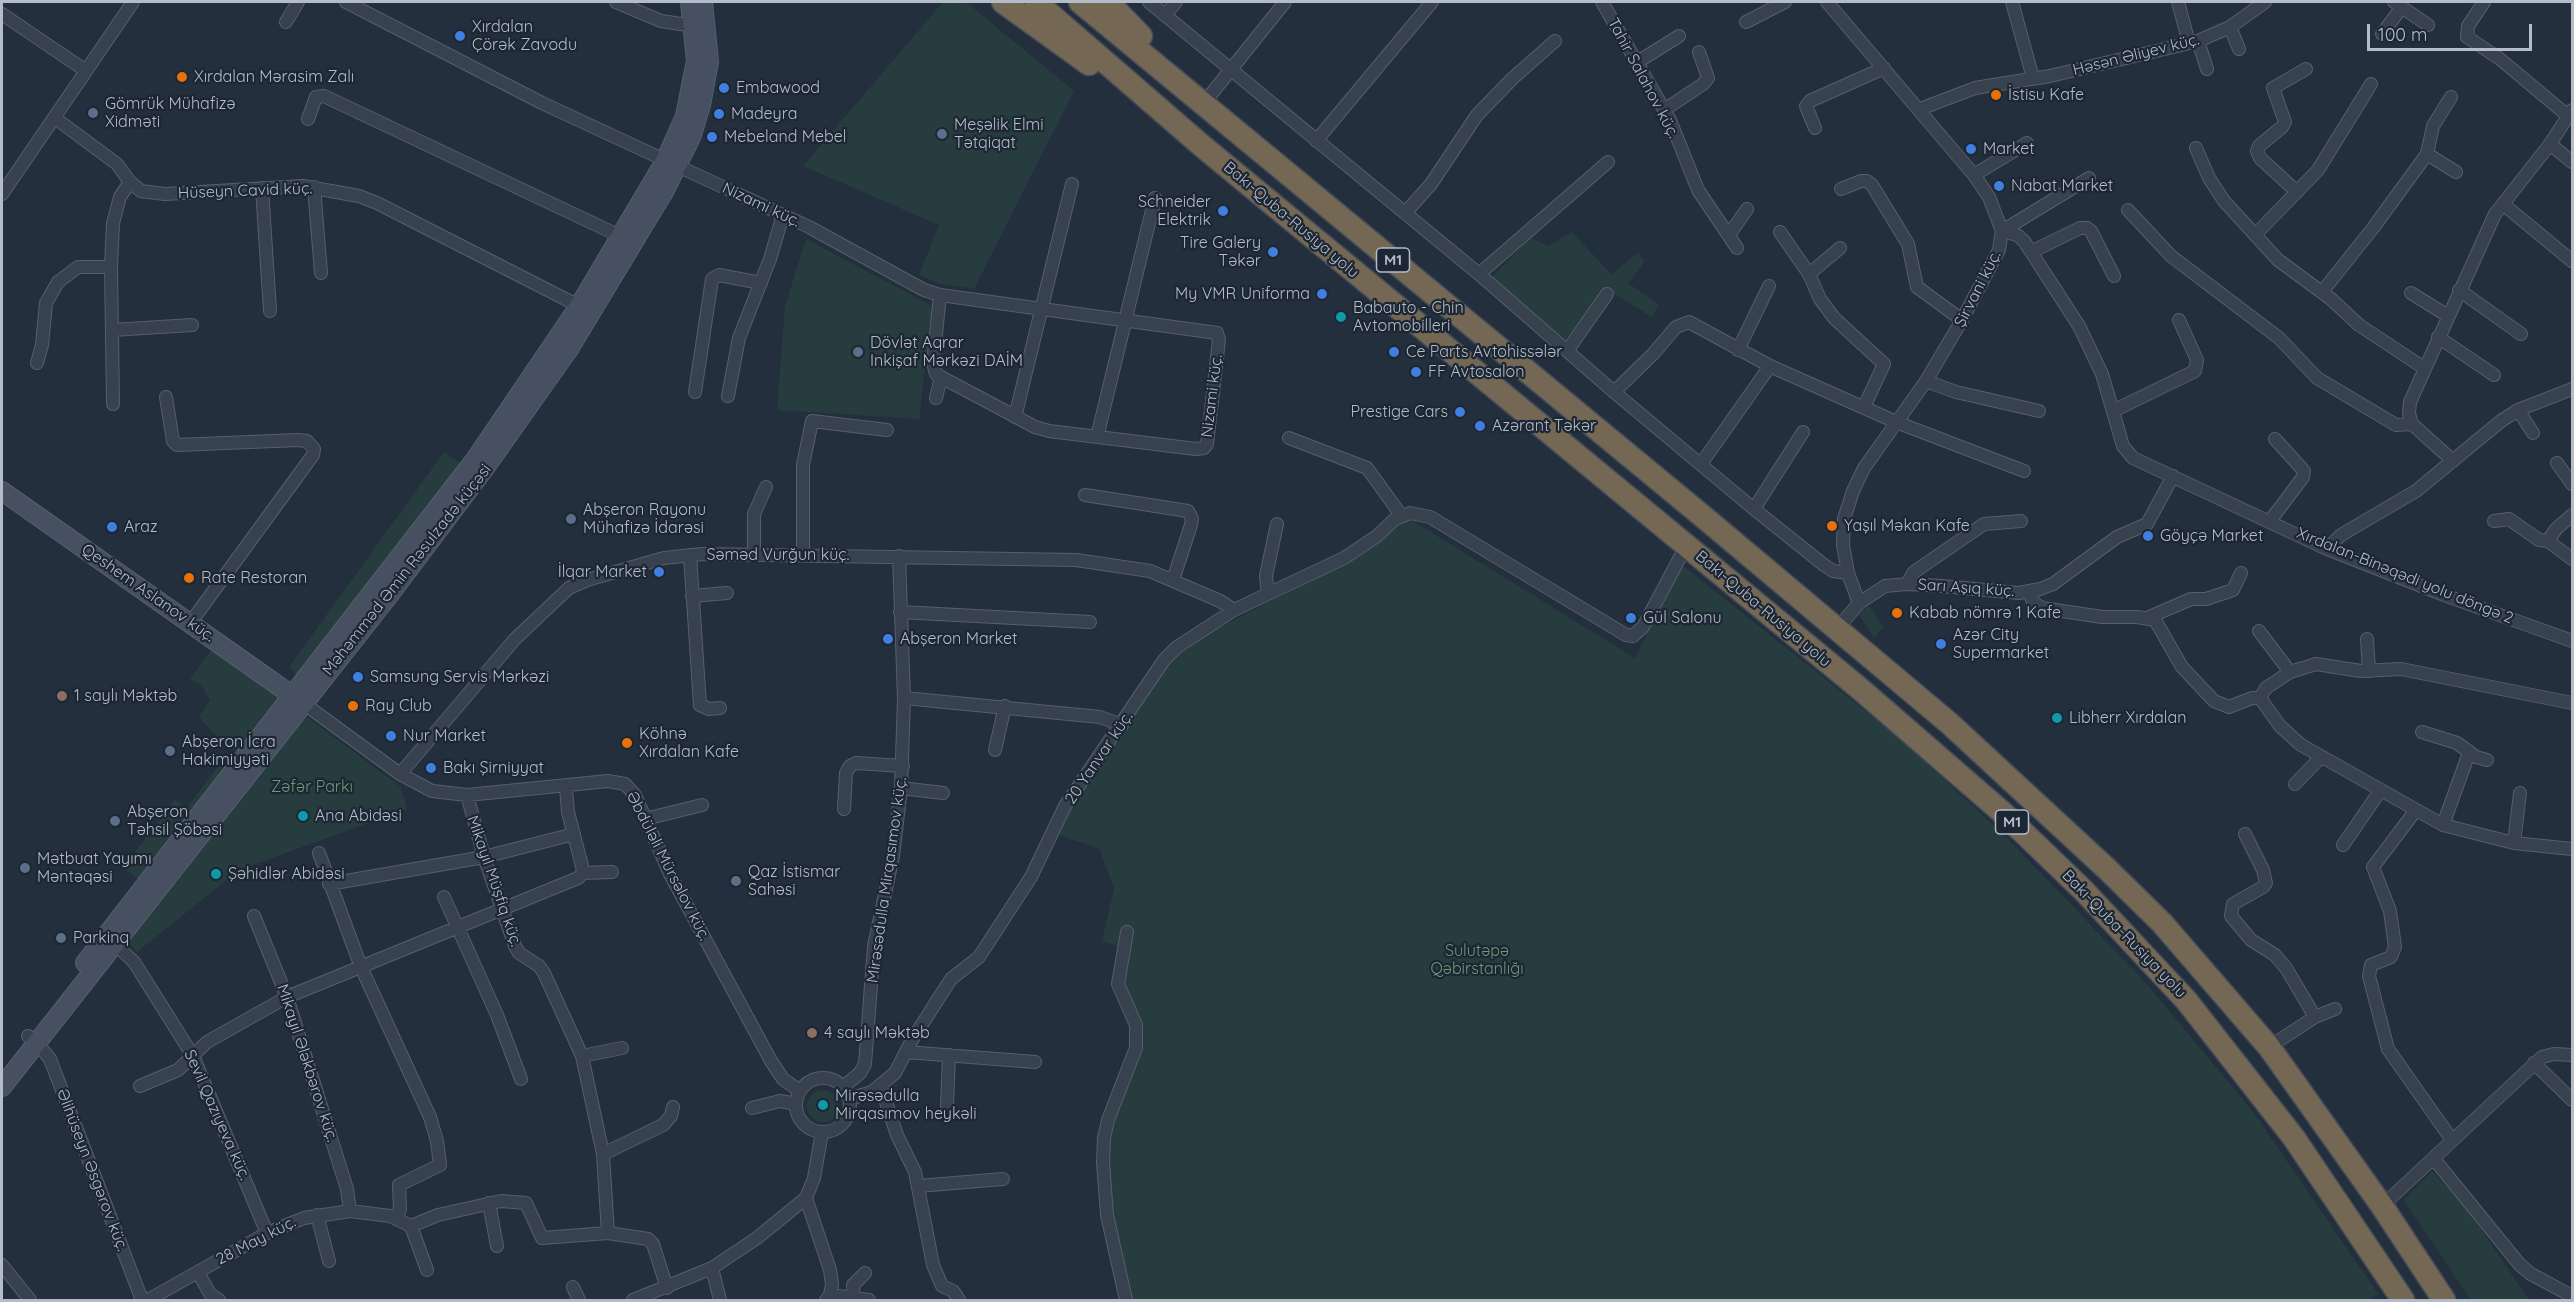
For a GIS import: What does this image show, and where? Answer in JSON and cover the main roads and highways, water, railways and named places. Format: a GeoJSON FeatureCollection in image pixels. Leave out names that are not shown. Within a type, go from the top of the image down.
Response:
{"type":"FeatureCollection","features":[{"type":"Feature","properties":{"kind":"highway"},"geometry":{"type":"LineString","coordinates":[[1003,2],[1181,128]]}},
{"type":"Feature","properties":{"kind":"highway","name":"Bakı-Quba-Rusiya yolu"},"geometry":{"type":"LineString","coordinates":[[1036,2],[1181,128],[1536,424],[1859,688],[2003,813],[2138,945],[2240,1066],[2294,1138],[2403,1300]]}},
{"type":"Feature","properties":{"kind":"highway","name":"Bakı-Quba-Rusiya yolu"},"geometry":{"type":"LineString","coordinates":[[1080,2],[1949,723],[2107,868],[2162,923],[2269,1047],[2382,1206],[2444,1300]]}},
{"type":"Feature","properties":{"kind":"highway"},"geometry":{"type":"LineString","coordinates":[[1108,2],[1204,103]]}},
{"type":"Feature","properties":{"kind":"main road","name":"Məhəmməd Əmin Rəsulzadə küçəsi"},"geometry":{"type":"LineString","coordinates":[[2,1087],[32,1040],[298,700],[390,594],[524,414],[569,349],[671,164],[694,79],[696,61],[690,2]]}},
{"type":"Feature","properties":{"kind":"main road","name":"Məhəmməd Əmin Rəsulzadə küçəsi"},"geometry":{"type":"LineString","coordinates":[[2,1069],[32,1040],[116,945],[298,700],[474,461],[692,135],[707,80],[709,44],[703,2]]}},
{"type":"Feature","properties":{"kind":"main road","name":"Qeshem Aslanov küç."},"geometry":{"type":"LineString","coordinates":[[2,492],[191,622],[298,700]]}},
{"type":"Feature","properties":{"kind":"place","name":"Xırdalan Çörək Zavodu"},"geometry":{"type":"Point","coordinates":[460,36]}},
{"type":"Feature","properties":{"kind":"place","name":"Xırdalan Mərasim Zalı"},"geometry":{"type":"Point","coordinates":[182,77]}},
{"type":"Feature","properties":{"kind":"place","name":"Embawood"},"geometry":{"type":"Point","coordinates":[724,88]}},
{"type":"Feature","properties":{"kind":"place","name":"İstisu Kafe"},"geometry":{"type":"Point","coordinates":[1996,95]}},
{"type":"Feature","properties":{"kind":"place","name":"Gömrük Mühafizə Xidməti"},"geometry":{"type":"Point","coordinates":[93,113]}},
{"type":"Feature","properties":{"kind":"place","name":"Madeyra"},"geometry":{"type":"Point","coordinates":[719,114]}},
{"type":"Feature","properties":{"kind":"place","name":"Meşəlik Elmi Tətqiqat"},"geometry":{"type":"Point","coordinates":[942,134]}},
{"type":"Feature","properties":{"kind":"place","name":"Mebeland Mebel"},"geometry":{"type":"Point","coordinates":[712,137]}},
{"type":"Feature","properties":{"kind":"place","name":"Market"},"geometry":{"type":"Point","coordinates":[1971,149]}},
{"type":"Feature","properties":{"kind":"place","name":"Nabat Market"},"geometry":{"type":"Point","coordinates":[1999,186]}},
{"type":"Feature","properties":{"kind":"place","name":"Schneider Elektrik"},"geometry":{"type":"Point","coordinates":[1223,211]}},
{"type":"Feature","properties":{"kind":"place","name":"Tire Galery Təkər"},"geometry":{"type":"Point","coordinates":[1273,252]}},
{"type":"Feature","properties":{"kind":"place","name":"My VMR Uniforma"},"geometry":{"type":"Point","coordinates":[1322,294]}},
{"type":"Feature","properties":{"kind":"place","name":"Babauto - Chin Avtomobilleri"},"geometry":{"type":"Point","coordinates":[1341,317]}},
{"type":"Feature","properties":{"kind":"place","name":"Dövlət Aqrar Inkişaf Mərkəzi DAİM"},"geometry":{"type":"Point","coordinates":[858,352]}},
{"type":"Feature","properties":{"kind":"place","name":"Ce Parts Avtohissələr"},"geometry":{"type":"Point","coordinates":[1394,352]}},
{"type":"Feature","properties":{"kind":"place","name":"FF Avtosalon"},"geometry":{"type":"Point","coordinates":[1416,372]}},
{"type":"Feature","properties":{"kind":"place","name":"Prestige Cars"},"geometry":{"type":"Point","coordinates":[1460,412]}},
{"type":"Feature","properties":{"kind":"place","name":"Azərant Təkər"},"geometry":{"type":"Point","coordinates":[1480,426]}},
{"type":"Feature","properties":{"kind":"place","name":"Abşeron Rayonu Mühafizə İdarəsi"},"geometry":{"type":"Point","coordinates":[571,519]}},
{"type":"Feature","properties":{"kind":"place","name":"Yaşıl Məkan Kafe"},"geometry":{"type":"Point","coordinates":[1832,526]}},
{"type":"Feature","properties":{"kind":"place","name":"Araz"},"geometry":{"type":"Point","coordinates":[112,527]}},
{"type":"Feature","properties":{"kind":"place","name":"Göyçə Market"},"geometry":{"type":"Point","coordinates":[2148,536]}},
{"type":"Feature","properties":{"kind":"place","name":"İlqar Market"},"geometry":{"type":"Point","coordinates":[659,572]}},
{"type":"Feature","properties":{"kind":"place","name":"Rate Restoran"},"geometry":{"type":"Point","coordinates":[189,578]}},
{"type":"Feature","properties":{"kind":"place","name":"Kabab nömrə 1 Kafe"},"geometry":{"type":"Point","coordinates":[1897,613]}},
{"type":"Feature","properties":{"kind":"place","name":"Gül Salonu"},"geometry":{"type":"Point","coordinates":[1631,618]}},
{"type":"Feature","properties":{"kind":"place","name":"Abşeron Market"},"geometry":{"type":"Point","coordinates":[888,639]}},
{"type":"Feature","properties":{"kind":"place","name":"Azər City Supermarket"},"geometry":{"type":"Point","coordinates":[1941,644]}},
{"type":"Feature","properties":{"kind":"place","name":"Samsung Servis Mərkəzi"},"geometry":{"type":"Point","coordinates":[358,677]}},
{"type":"Feature","properties":{"kind":"place","name":"1 saylı Məktəb"},"geometry":{"type":"Point","coordinates":[62,696]}},
{"type":"Feature","properties":{"kind":"place","name":"Ray Club"},"geometry":{"type":"Point","coordinates":[353,706]}},
{"type":"Feature","properties":{"kind":"place","name":"Libherr Xırdalan"},"geometry":{"type":"Point","coordinates":[2057,718]}},
{"type":"Feature","properties":{"kind":"place","name":"Nur Market"},"geometry":{"type":"Point","coordinates":[391,736]}},
{"type":"Feature","properties":{"kind":"place","name":"Köhnə Xırdalan Kafe"},"geometry":{"type":"Point","coordinates":[627,743]}},
{"type":"Feature","properties":{"kind":"place","name":"Abşeron İcra Hakimiyyəti"},"geometry":{"type":"Point","coordinates":[170,751]}},
{"type":"Feature","properties":{"kind":"place","name":"Bakı Şirniyyat"},"geometry":{"type":"Point","coordinates":[431,768]}},
{"type":"Feature","properties":{"kind":"place","name":"Ana Abidəsi"},"geometry":{"type":"Point","coordinates":[303,816]}},
{"type":"Feature","properties":{"kind":"place","name":"Abşeron Təhsil Şöbəsi"},"geometry":{"type":"Point","coordinates":[115,821]}},
{"type":"Feature","properties":{"kind":"place","name":"Mətbuat Yayımı Məntəqəsi"},"geometry":{"type":"Point","coordinates":[25,868]}},
{"type":"Feature","properties":{"kind":"place","name":"Şəhidlər Abidəsi"},"geometry":{"type":"Point","coordinates":[216,874]}},
{"type":"Feature","properties":{"kind":"place","name":"Qaz İstismar Sahəsi"},"geometry":{"type":"Point","coordinates":[736,881]}},
{"type":"Feature","properties":{"kind":"place","name":"Parkinq"},"geometry":{"type":"Point","coordinates":[61,938]}},
{"type":"Feature","properties":{"kind":"place","name":"4 saylı Məktəb"},"geometry":{"type":"Point","coordinates":[812,1033]}},
{"type":"Feature","properties":{"kind":"place","name":"Mirəsədulla Mirqasımov heykəli"},"geometry":{"type":"Point","coordinates":[823,1105]}},
{"type":"Feature","properties":{"kind":"park label","name":"Zəfər Parkı"},"geometry":{"type":"Point","coordinates":[312,787]}},
{"type":"Feature","properties":{"kind":"park label","name":"Sulutəpə Qəbirstanlığı"},"geometry":{"type":"Point","coordinates":[1477,960]}}]}
